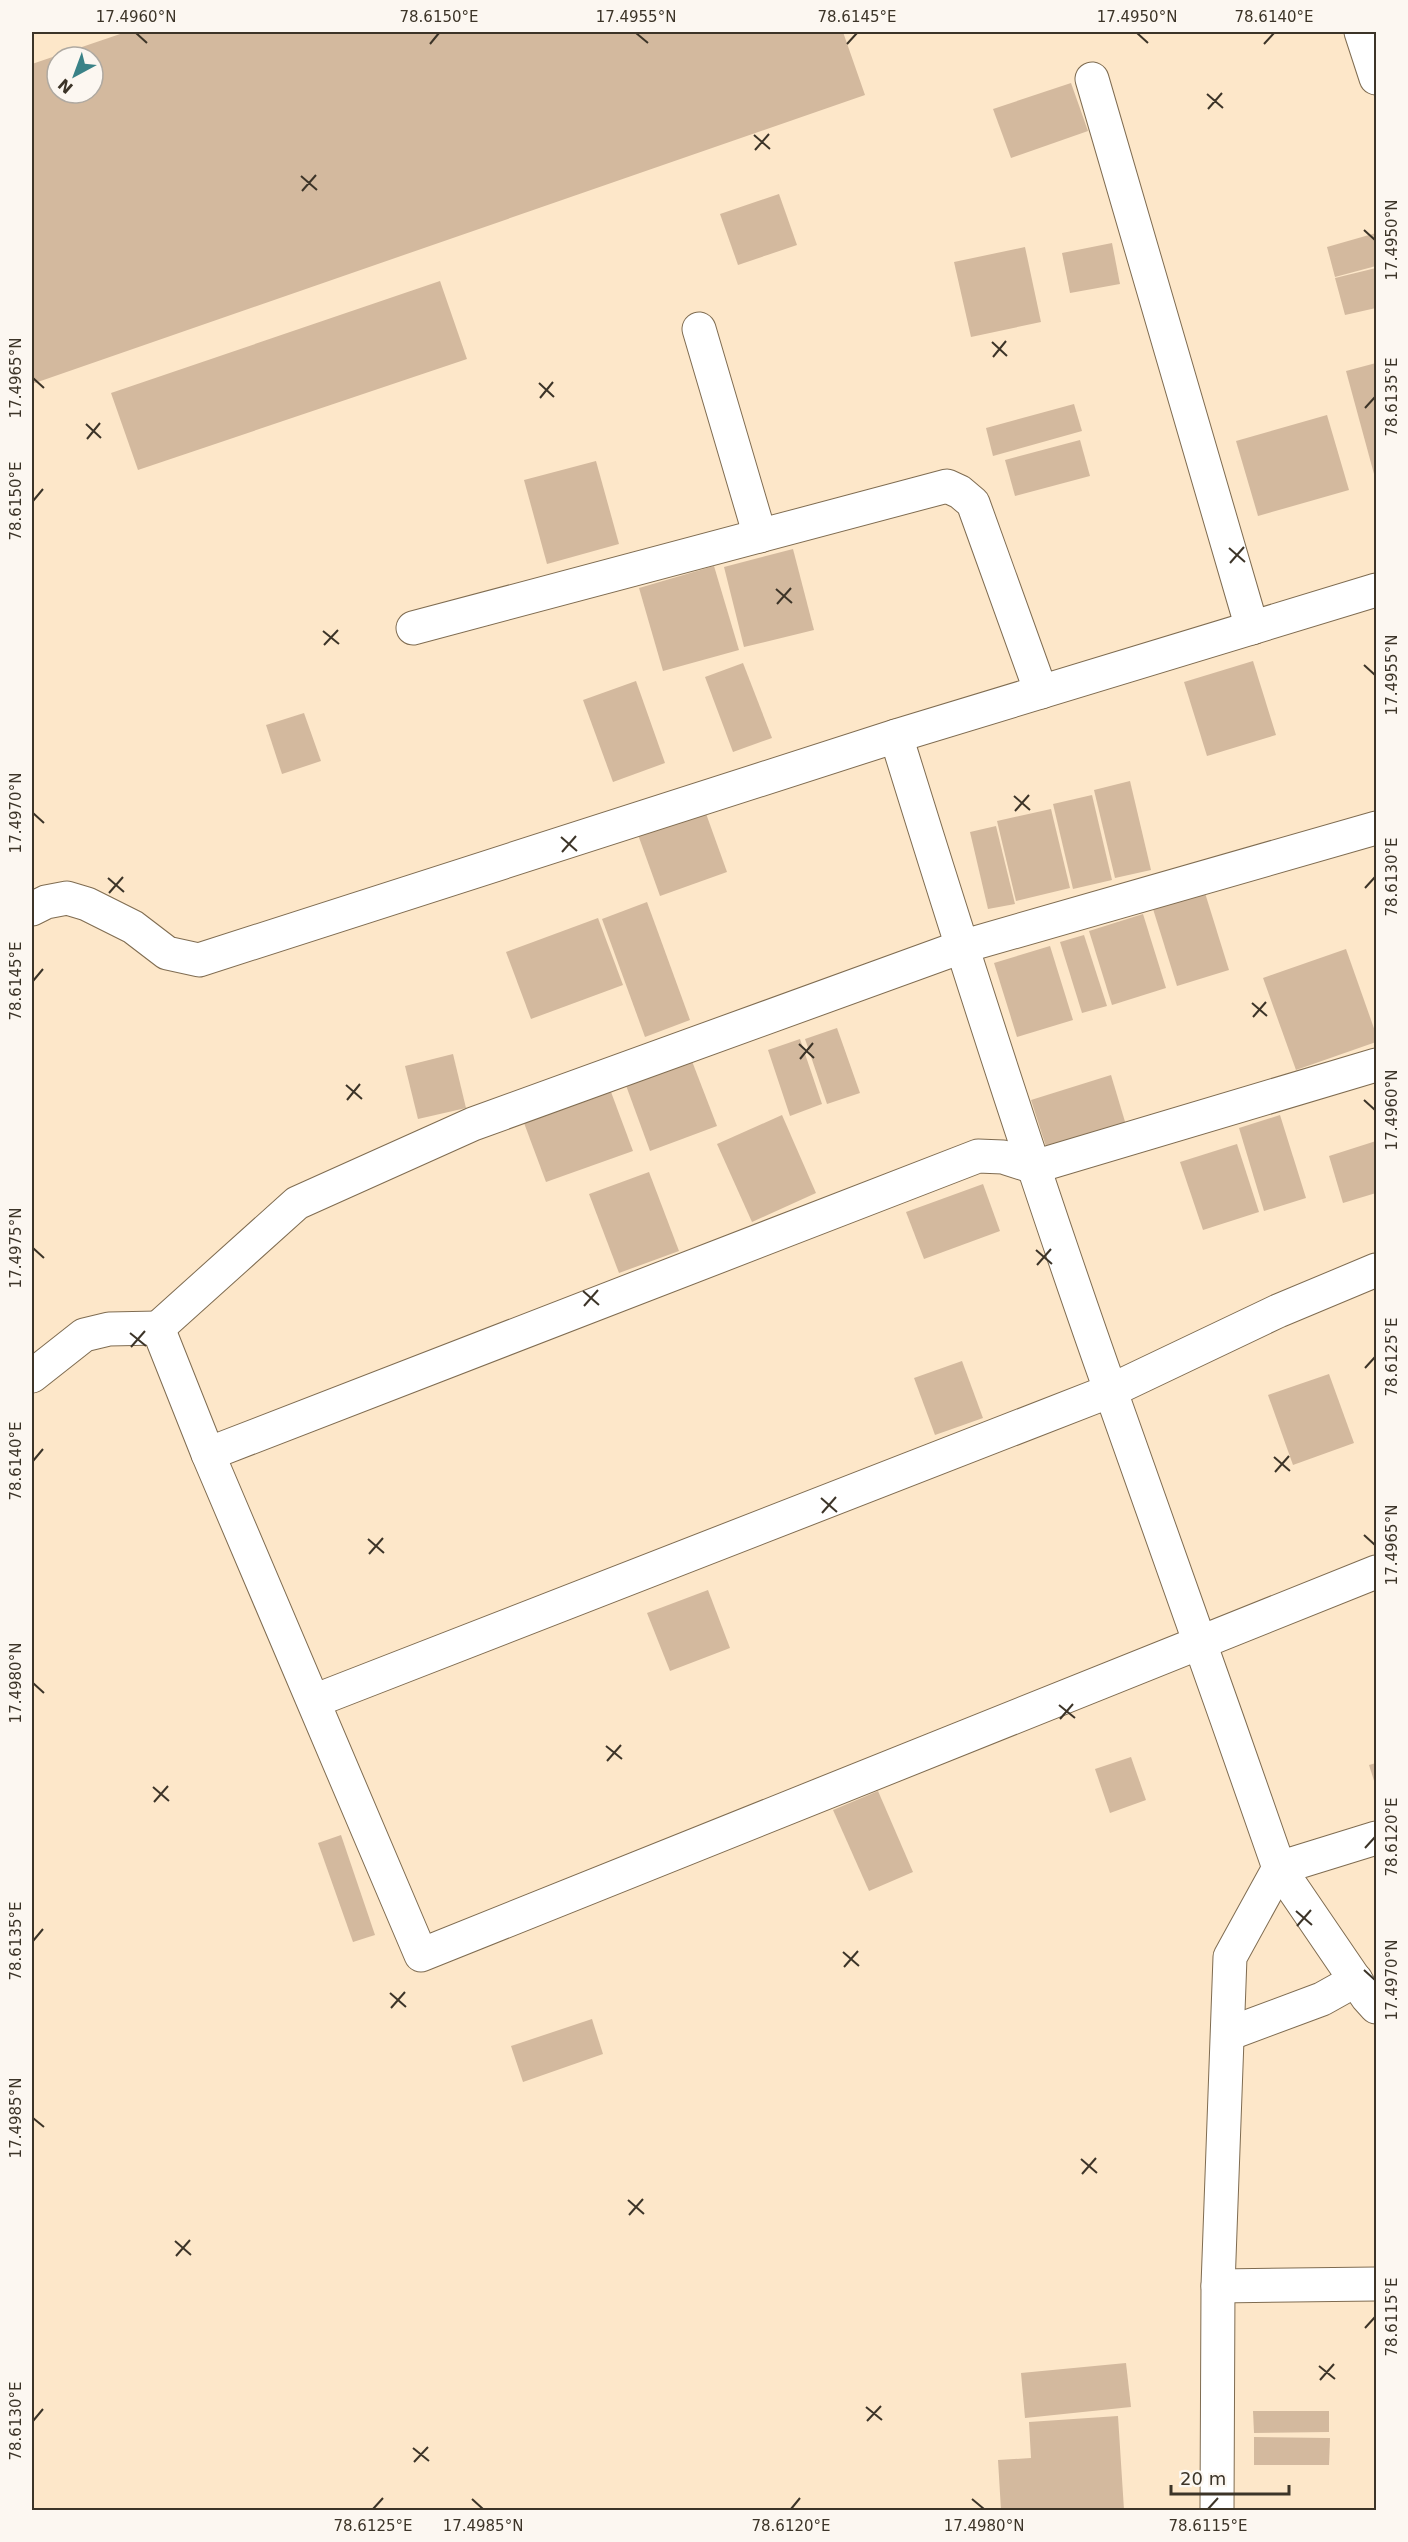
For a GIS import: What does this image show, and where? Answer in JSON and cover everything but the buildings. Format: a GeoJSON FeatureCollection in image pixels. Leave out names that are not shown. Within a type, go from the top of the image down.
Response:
{"type":"FeatureCollection","features":[{"type":"Feature","properties":{"kind":"street"},"geometry":{"type":"LineString","coordinates":[[1361,32],[1377,78]]}},
{"type":"Feature","properties":{"kind":"street"},"geometry":{"type":"LineString","coordinates":[[1092,79],[1252,628]]}},
{"type":"Feature","properties":{"kind":"street"},"geometry":{"type":"LineString","coordinates":[[699,329],[760,536]]}},
{"type":"Feature","properties":{"kind":"street"},"geometry":{"type":"LineString","coordinates":[[413,628],[947,486],[960,492],[974,503],[1041,692]]}},
{"type":"Feature","properties":{"kind":"street"},"geometry":{"type":"LineString","coordinates":[[32,909],[46,902],[66,898],[87,904],[133,927],[167,953],[199,960],[896,736],[1377,590]]}},
{"type":"Feature","properties":{"kind":"street"},"geometry":{"type":"LineString","coordinates":[[896,736],[961,947],[1034,1167],[1110,1391],[1201,1641],[1279,1868],[1377,2007]]}},
{"type":"Feature","properties":{"kind":"street"},"geometry":{"type":"LineString","coordinates":[[32,1376],[84,1335],[109,1329],[158,1328],[297,1203],[473,1124],[961,947],[1377,828]]}},
{"type":"Feature","properties":{"kind":"street"},"geometry":{"type":"LineString","coordinates":[[208,1455],[978,1156],[1003,1157],[1034,1167],[1377,1065]]}},
{"type":"Feature","properties":{"kind":"street"},"geometry":{"type":"LineString","coordinates":[[314,1701],[1110,1391],[1278,1311],[1377,1270]]}},
{"type":"Feature","properties":{"kind":"street"},"geometry":{"type":"LineString","coordinates":[[158,1328],[208,1455],[421,1955],[1377,1572]]}},
{"type":"Feature","properties":{"kind":"street"},"geometry":{"type":"LineString","coordinates":[[1217,2511],[1218,2286],[1230,1957],[1279,1868],[1377,1838]]}},
{"type":"Feature","properties":{"kind":"street"},"geometry":{"type":"LineString","coordinates":[[1228,2034],[1322,1999],[1356,1980]]}},
{"type":"Feature","properties":{"kind":"street"},"geometry":{"type":"LineString","coordinates":[[1218,2286],[1377,2284]]}}]}
